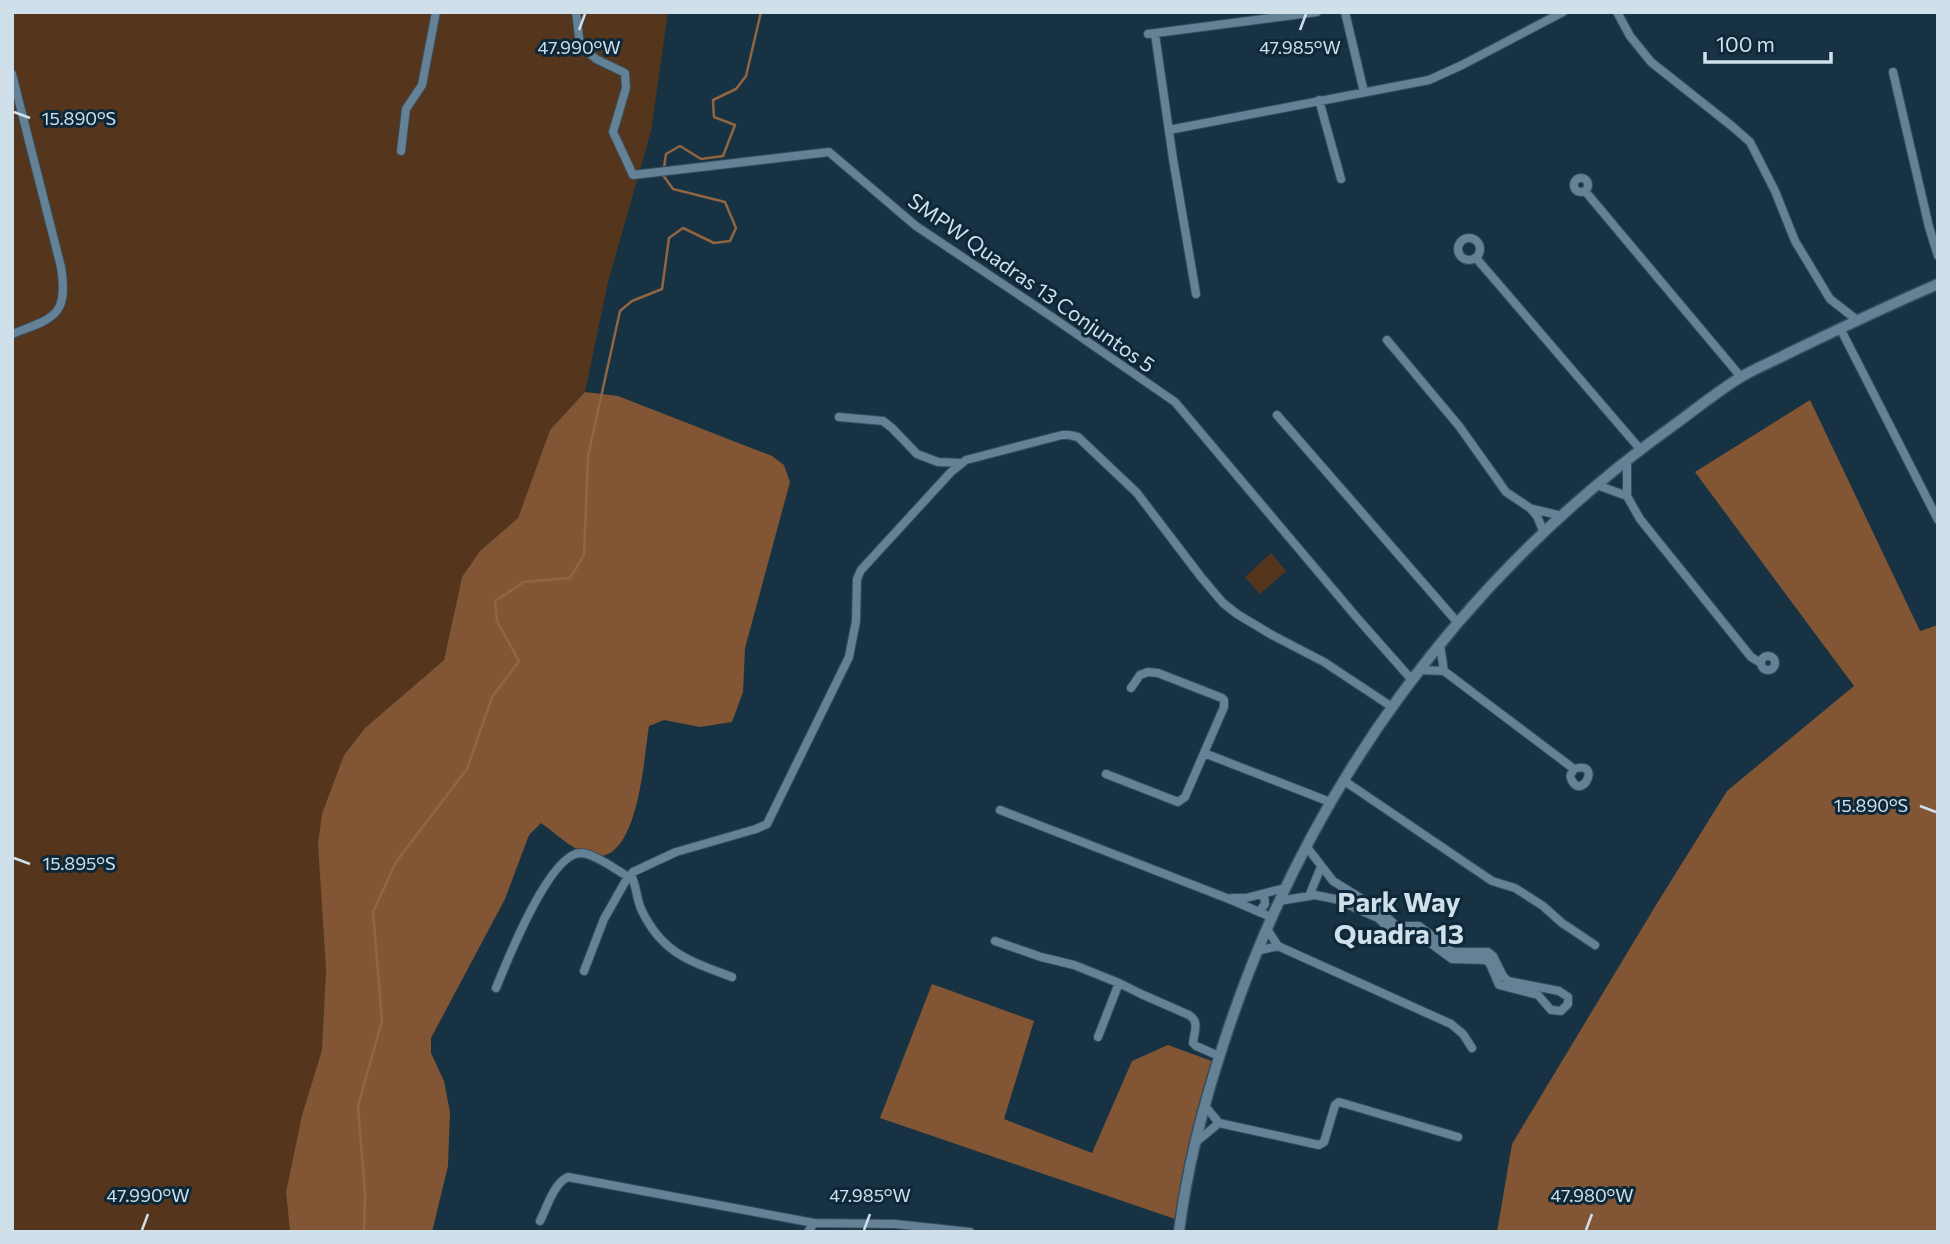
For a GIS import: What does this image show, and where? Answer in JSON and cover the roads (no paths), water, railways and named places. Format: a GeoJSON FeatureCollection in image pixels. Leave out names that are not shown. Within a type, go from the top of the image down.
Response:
{"type":"FeatureCollection","features":[{"type":"Feature","properties":{"kind":"street"},"geometry":{"type":"LineString","coordinates":[[401,151],[406,109],[422,85],[436,12]]}},
{"type":"Feature","properties":{"kind":"street","name":"SMPW Quadras 13 Conjuntos 5"},"geometry":{"type":"LineString","coordinates":[[576,12],[580,45],[596,59],[625,73],[626,88],[613,132],[633,175],[829,152],[916,226],[1165,394],[1183,410],[1412,680]]}},
{"type":"Feature","properties":{"kind":"street"},"geometry":{"type":"LineString","coordinates":[[1196,294],[1151,34],[1317,12]]}},
{"type":"Feature","properties":{"kind":"street"},"geometry":{"type":"LineString","coordinates":[[1345,12],[1364,92]]}},
{"type":"Feature","properties":{"kind":"street"},"geometry":{"type":"LineString","coordinates":[[1169,130],[1429,80],[1563,12]]}},
{"type":"Feature","properties":{"kind":"street"},"geometry":{"type":"LineString","coordinates":[[1617,12],[1630,36],[1651,62],[1749,142],[1775,191],[1795,241],[1830,299],[1857,320]]}},
{"type":"Feature","properties":{"kind":"street"},"geometry":{"type":"LineString","coordinates":[[1893,72],[1938,256]]}},
{"type":"Feature","properties":{"kind":"street"},"geometry":{"type":"LineString","coordinates":[[12,74],[64,286],[62,303],[54,315],[12,334]]}},
{"type":"Feature","properties":{"kind":"street"},"geometry":{"type":"LineString","coordinates":[[1319,100],[1341,180]]}},
{"type":"Feature","properties":{"kind":"street"},"geometry":{"type":"LineString","coordinates":[[1585,191],[1741,377]]}},
{"type":"Feature","properties":{"kind":"street"},"geometry":{"type":"LineString","coordinates":[[1476,258],[1640,449]]}},
{"type":"Feature","properties":{"kind":"street"},"geometry":{"type":"LineString","coordinates":[[1181,1229],[1195,1143],[1219,1056],[1257,951],[1284,888],[1330,802],[1370,736],[1440,645],[1492,585],[1544,533],[1640,449],[1741,377],[1938,284]]}},
{"type":"Feature","properties":{"kind":"street"},"geometry":{"type":"LineString","coordinates":[[1840,328],[1938,520]]}},
{"type":"Feature","properties":{"kind":"street"},"geometry":{"type":"LineString","coordinates":[[1387,340],[1459,426],[1506,492],[1537,516],[1544,533]]}},
{"type":"Feature","properties":{"kind":"street"},"geometry":{"type":"LineString","coordinates":[[1277,415],[1458,623]]}},
{"type":"Feature","properties":{"kind":"street"},"geometry":{"type":"LineString","coordinates":[[839,417],[883,421],[917,454],[938,462],[961,463],[1062,435],[1082,440],[1137,493],[1223,603],[1272,635],[1324,662],[1392,707]]}},
{"type":"Feature","properties":{"kind":"street"},"geometry":{"type":"LineString","coordinates":[[1627,460],[1627,496],[1640,519],[1751,657],[1761,663]]}},
{"type":"Feature","properties":{"kind":"street"},"geometry":{"type":"LineString","coordinates":[[584,971],[604,919],[630,876],[643,866],[676,852],[767,824],[849,657],[856,621],[857,579],[861,570],[961,463]]}},
{"type":"Feature","properties":{"kind":"street"},"geometry":{"type":"LineString","coordinates":[[1597,485],[1627,496]]}},
{"type":"Feature","properties":{"kind":"street"},"geometry":{"type":"LineString","coordinates":[[1530,509],[1563,516]]}},
{"type":"Feature","properties":{"kind":"street"},"geometry":{"type":"LineString","coordinates":[[1440,645],[1444,671]]}},
{"type":"Feature","properties":{"kind":"street"},"geometry":{"type":"LineString","coordinates":[[1420,670],[1444,671],[1574,769]]}},
{"type":"Feature","properties":{"kind":"street"},"geometry":{"type":"LineString","coordinates":[[1106,774],[1178,802],[1185,797],[1224,707],[1222,698],[1153,672],[1140,675],[1131,688]]}},
{"type":"Feature","properties":{"kind":"street"},"geometry":{"type":"LineString","coordinates":[[1204,753],[1330,802]]}},
{"type":"Feature","properties":{"kind":"street"},"geometry":{"type":"LineString","coordinates":[[1343,780],[1492,881],[1515,888],[1543,906],[1557,920],[1595,945]]}},
{"type":"Feature","properties":{"kind":"street"},"geometry":{"type":"LineString","coordinates":[[1000,810],[1229,899],[1271,918]]}},
{"type":"Feature","properties":{"kind":"street"},"geometry":{"type":"LineString","coordinates":[[1279,901],[1322,896],[1348,904],[1382,921],[1394,934],[1418,934],[1452,959],[1486,960],[1499,985],[1538,995],[1551,1010],[1560,1011],[1568,1004],[1568,997],[1563,992],[1508,981],[1488,952],[1452,952],[1419,926],[1396,926],[1375,906],[1339,885],[1321,867],[1306,846]]}},
{"type":"Feature","properties":{"kind":"street"},"geometry":{"type":"LineString","coordinates":[[496,988],[514,943],[542,891],[564,862],[576,854],[586,854],[630,876],[643,913],[660,940],[675,953],[732,977]]}},
{"type":"Feature","properties":{"kind":"street"},"geometry":{"type":"LineString","coordinates":[[1309,896],[1321,867]]}},
{"type":"Feature","properties":{"kind":"street"},"geometry":{"type":"LineString","coordinates":[[1229,899],[1284,888]]}},
{"type":"Feature","properties":{"kind":"street"},"geometry":{"type":"LineString","coordinates":[[1257,911],[1253,903],[1259,895]]}},
{"type":"Feature","properties":{"kind":"street"},"geometry":{"type":"LineString","coordinates":[[1267,929],[1278,946],[1451,1024],[1463,1034],[1472,1048]]}},
{"type":"Feature","properties":{"kind":"street"},"geometry":{"type":"LineString","coordinates":[[995,940],[1041,957],[1074,965],[1192,1016],[1196,1026],[1193,1043],[1219,1056]]}},
{"type":"Feature","properties":{"kind":"street"},"geometry":{"type":"LineString","coordinates":[[1257,951],[1278,946]]}},
{"type":"Feature","properties":{"kind":"street"},"geometry":{"type":"LineString","coordinates":[[1098,1037],[1119,983]]}},
{"type":"Feature","properties":{"kind":"street"},"geometry":{"type":"LineString","coordinates":[[1205,1105],[1219,1123],[1319,1145],[1326,1139],[1335,1105],[1339,1102],[1458,1137]]}},
{"type":"Feature","properties":{"kind":"street"},"geometry":{"type":"LineString","coordinates":[[1195,1143],[1219,1123]]}},
{"type":"Feature","properties":{"kind":"street"},"geometry":{"type":"LineString","coordinates":[[540,1221],[562,1179],[568,1177],[814,1223],[895,1224],[970,1232]]}},
{"type":"Feature","properties":{"kind":"street"},"geometry":{"type":"LineString","coordinates":[[807,1232],[814,1223]]}},
{"type":"Feature","properties":{"kind":"waterway"},"geometry":{"type":"LineString","coordinates":[[364,1232],[365,1194],[358,1106],[382,1021],[373,912],[396,862],[467,769],[492,697],[519,661],[497,621],[495,601],[524,582],[570,578],[584,555],[588,456],[620,311],[632,301],[662,289],[669,238],[683,228],[714,243],[730,241],[736,228],[725,202],[673,189],[663,175],[666,154],[680,146],[701,159],[723,156],[735,125],[714,117],[713,100],[736,89],[746,76],[761,12]]}},
{"type":"Feature","properties":{"kind":"district","name":"Park Way Quadra 13"},"geometry":{"type":"Point","coordinates":[1399,917]}}]}
